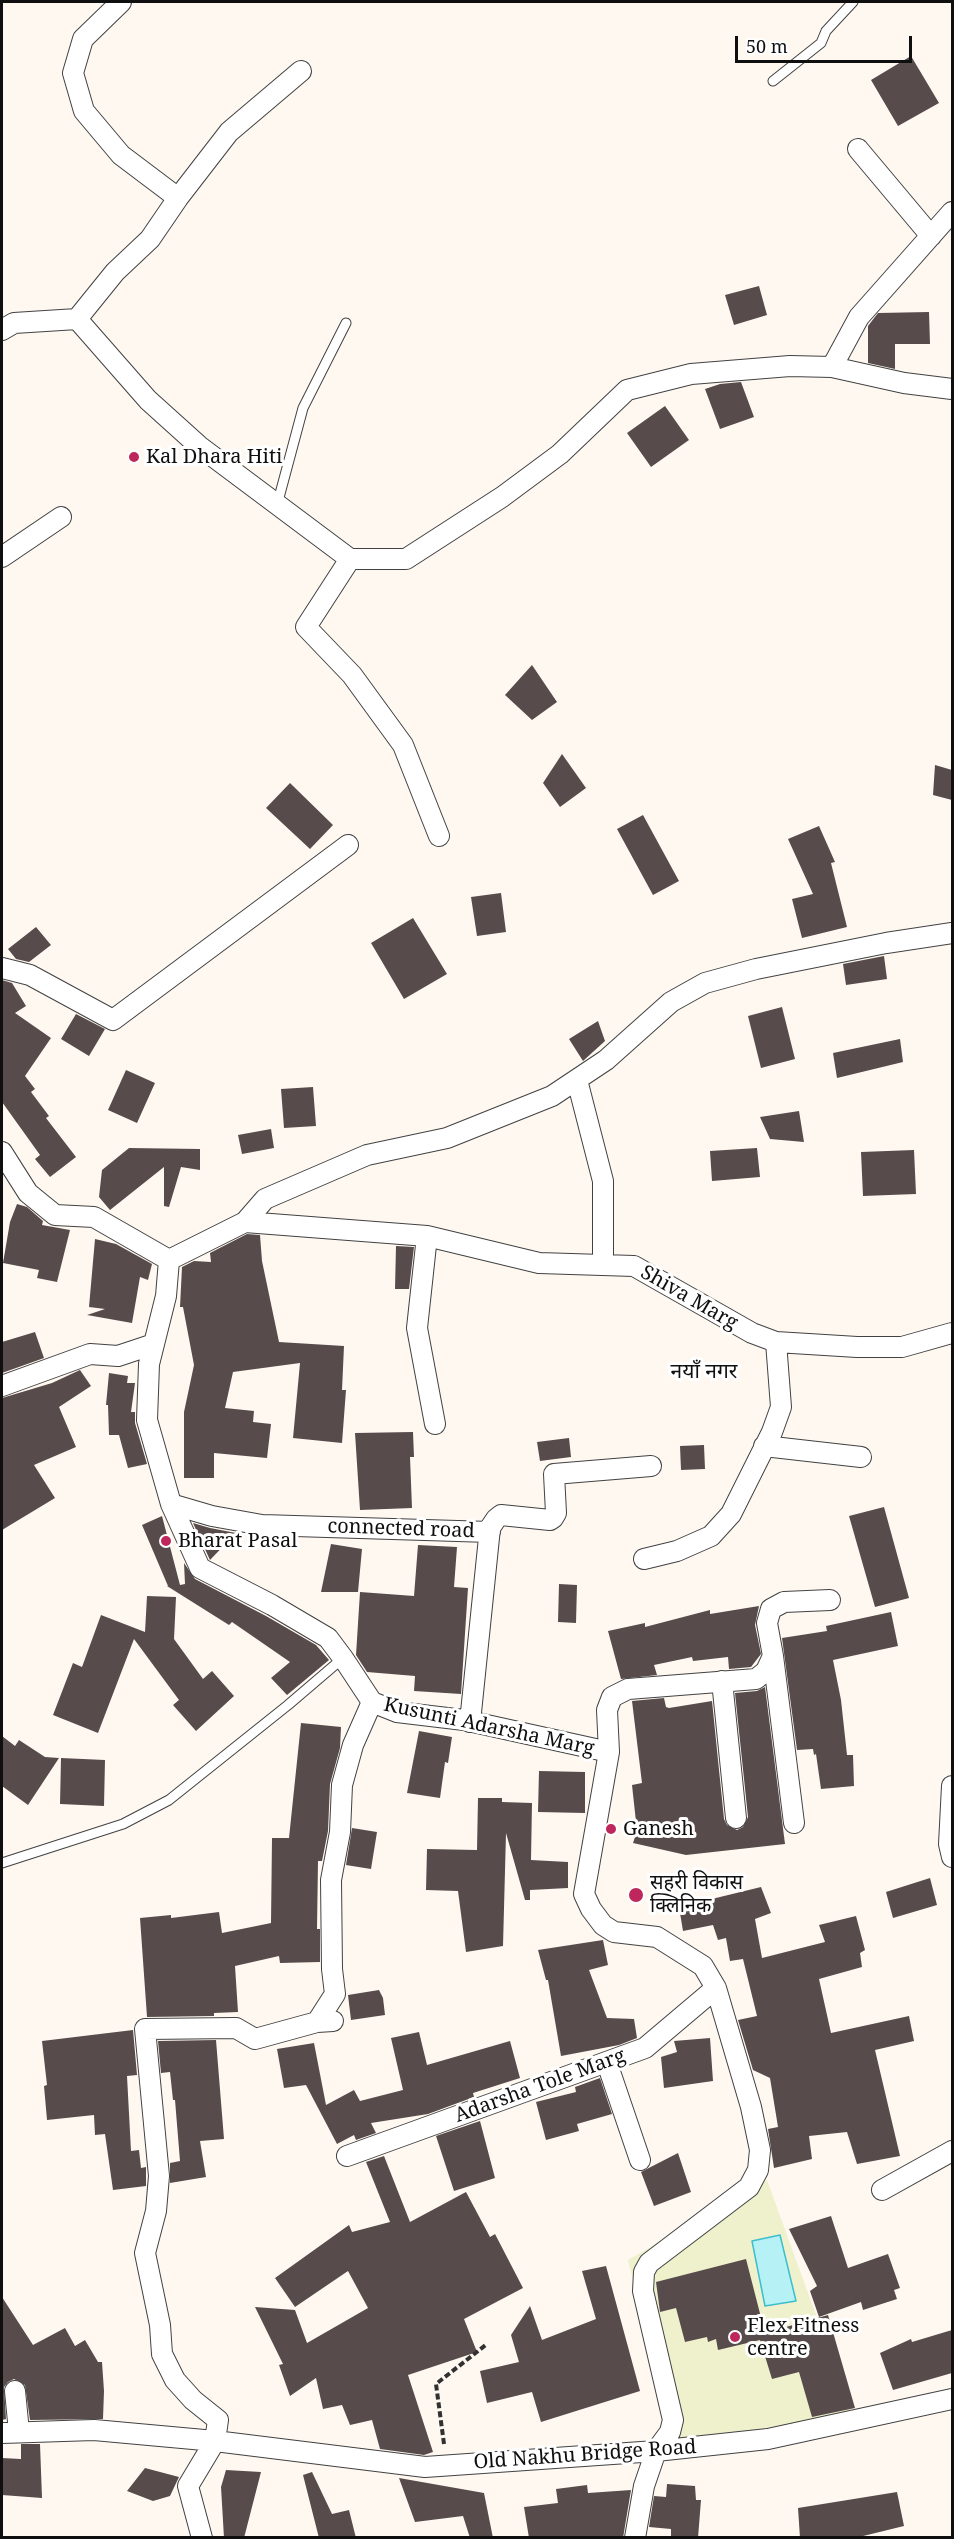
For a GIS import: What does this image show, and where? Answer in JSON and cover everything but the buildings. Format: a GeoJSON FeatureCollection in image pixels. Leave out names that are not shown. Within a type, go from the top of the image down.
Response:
{"type":"FeatureCollection","features":[{"type":"Feature","properties":{"kind":"street"},"geometry":{"type":"LineString","coordinates":[[121,2],[83,39],[73,73],[84,111],[121,155],[178,198]]}},
{"type":"Feature","properties":{"kind":"street"},"geometry":{"type":"LineString","coordinates":[[2,330],[14,323],[77,319],[115,272],[150,239],[178,198],[229,132],[301,71]]}},
{"type":"Feature","properties":{"kind":"street"},"geometry":{"type":"LineString","coordinates":[[858,148],[931,236]]}},
{"type":"Feature","properties":{"kind":"street"},"geometry":{"type":"LineString","coordinates":[[832,367],[859,317],[952,212]]}},
{"type":"Feature","properties":{"kind":"street"},"geometry":{"type":"LineString","coordinates":[[77,319],[148,400],[199,446],[350,560],[406,559],[502,496],[560,454],[627,390],[691,374],[790,366],[832,367],[904,383],[952,388]]}},
{"type":"Feature","properties":{"kind":"street"},"geometry":{"type":"LineString","coordinates":[[2,557],[61,517]]}},
{"type":"Feature","properties":{"kind":"street"},"geometry":{"type":"LineString","coordinates":[[350,560],[306,627],[352,675],[402,745],[439,836]]}},
{"type":"Feature","properties":{"kind":"street"},"geometry":{"type":"LineString","coordinates":[[2,968],[30,975],[113,1020],[348,845]]}},
{"type":"Feature","properties":{"kind":"street"},"geometry":{"type":"LineString","coordinates":[[2,1152],[28,1193],[55,1215],[94,1217],[169,1260],[245,1222],[265,1198],[367,1155],[447,1138],[552,1096],[606,1060],[671,1002],[705,983],[777,965],[886,943],[952,933]]}},
{"type":"Feature","properties":{"kind":"street"},"geometry":{"type":"LineString","coordinates":[[577,1080],[603,1181],[603,1265]]}},
{"type":"Feature","properties":{"kind":"street","name":"Shiva Marg"},"geometry":{"type":"LineString","coordinates":[[245,1222],[427,1236],[539,1263],[634,1266],[752,1333],[776,1342],[902,1347],[952,1333]]}},
{"type":"Feature","properties":{"kind":"street"},"geometry":{"type":"LineString","coordinates":[[427,1236],[417,1328],[435,1424]]}},
{"type":"Feature","properties":{"kind":"street","name":"Kusunti Adarsha Marg"},"geometry":{"type":"LineString","coordinates":[[169,1260],[166,1296],[149,1364],[147,1420],[171,1504],[200,1568],[272,1605],[328,1638],[372,1702],[397,1712],[470,1722],[609,1752]]}},
{"type":"Feature","properties":{"kind":"street"},"geometry":{"type":"LineString","coordinates":[[644,1559],[677,1551],[711,1536],[730,1514],[781,1407],[776,1342]]}},
{"type":"Feature","properties":{"kind":"street"},"geometry":{"type":"LineString","coordinates":[[2,1386],[90,1354],[118,1356],[154,1344]]}},
{"type":"Feature","properties":{"kind":"street"},"geometry":{"type":"LineString","coordinates":[[764,1446],[861,1457]]}},
{"type":"Feature","properties":{"kind":"street"},"geometry":{"type":"LineString","coordinates":[[470,1722],[490,1532],[496,1519],[501,1515],[550,1520],[553,1518],[556,1514],[554,1474],[651,1466]]}},
{"type":"Feature","properties":{"kind":"street","name":"connected road"},"geometry":{"type":"LineString","coordinates":[[171,1504],[212,1516],[262,1525],[490,1532]]}},
{"type":"Feature","properties":{"kind":"street"},"geometry":{"type":"LineString","coordinates":[[794,1823],[767,1623],[771,1609],[784,1602],[830,1600]]}},
{"type":"Feature","properties":{"kind":"street"},"geometry":{"type":"LineString","coordinates":[[635,2538],[644,2486],[656,2451],[670,2432],[673,2420],[643,2291],[644,2272],[649,2263],[748,2187],[758,2170],[760,2150],[754,2116],[716,1988],[703,1966],[657,1937],[614,1932],[603,1925],[591,1910],[584,1894],[609,1752],[607,1710],[612,1697],[628,1689],[756,1679],[766,1671],[773,1656]]}},
{"type":"Feature","properties":{"kind":"street"},"geometry":{"type":"LineString","coordinates":[[722,1681],[736,1818]]}},
{"type":"Feature","properties":{"kind":"street"},"geometry":{"type":"LineString","coordinates":[[202,2538],[188,2486],[215,2441],[218,2420],[193,2400],[175,2380],[162,2354],[160,2325],[145,2253],[156,2211],[159,2176],[146,2030],[236,2028],[255,2039],[325,2022],[335,1994],[332,1969],[331,1880],[340,1832],[342,1785],[352,1745],[372,1702]]}},
{"type":"Feature","properties":{"kind":"street"},"geometry":{"type":"LineString","coordinates":[[952,1786],[949,1844],[952,1857]]}},
{"type":"Feature","properties":{"kind":"street","name":"Adarsha Tole Marg"},"geometry":{"type":"LineString","coordinates":[[348,2156],[645,2048],[716,1988]]}},
{"type":"Feature","properties":{"kind":"street"},"geometry":{"type":"LineString","coordinates":[[607,2062],[640,2160]]}},
{"type":"Feature","properties":{"kind":"street"},"geometry":{"type":"LineString","coordinates":[[882,2190],[952,2151]]}},
{"type":"Feature","properties":{"kind":"street"},"geometry":{"type":"LineString","coordinates":[[10,2432],[15,2391]]}},
{"type":"Feature","properties":{"kind":"street","name":"Old Nakhu Bridge Road"},"geometry":{"type":"LineString","coordinates":[[10,2432],[94,2430],[215,2441],[425,2467],[656,2451],[768,2439],[952,2399]]}},
{"type":"Feature","properties":{"kind":"lane"},"geometry":{"type":"LineString","coordinates":[[773,81],[820,43],[826,31],[853,2]]}},
{"type":"Feature","properties":{"kind":"lane"},"geometry":{"type":"LineString","coordinates":[[277,505],[303,408],[346,323]]}},
{"type":"Feature","properties":{"kind":"lane"},"geometry":{"type":"LineString","coordinates":[[2,1863],[123,1824],[169,1800],[343,1658]]}},
{"type":"Feature","properties":{"kind":"path"},"geometry":{"type":"LineString","coordinates":[[425,2467],[444,2447],[436,2384],[486,2344]]}},
{"type":"Feature","properties":{"kind":"green space","name":"Flex Fitness centre"},"geometry":{"type":"Polygon","coordinates":[[[767,2180],[852,2414],[672,2443],[628,2260],[767,2180]]]}},
{"type":"Feature","properties":{"kind":"water"},"geometry":{"type":"Polygon","coordinates":[[[780,2235],[796,2301],[765,2306],[752,2241],[780,2235]]]}},
{"type":"Feature","properties":{"kind":"place","name":"Kal Dhara Hiti"},"geometry":{"type":"Point","coordinates":[134,457]}},
{"type":"Feature","properties":{"kind":"place","name":"Bharat Pasal"},"geometry":{"type":"Point","coordinates":[166,1541]}},
{"type":"Feature","properties":{"kind":"place","name":"Ganesh"},"geometry":{"type":"Point","coordinates":[611,1829]}},
{"type":"Feature","properties":{"kind":"place","name":"सहरी विकास क्लिनिक"},"geometry":{"type":"Point","coordinates":[636,1895]}},
{"type":"Feature","properties":{"kind":"place","name":"Flex Fitness centre"},"geometry":{"type":"Point","coordinates":[735,2337]}},
{"type":"Feature","properties":{"kind":"district","name":"नयाँ नगर"},"geometry":{"type":"Point","coordinates":[704,1372]}}]}
